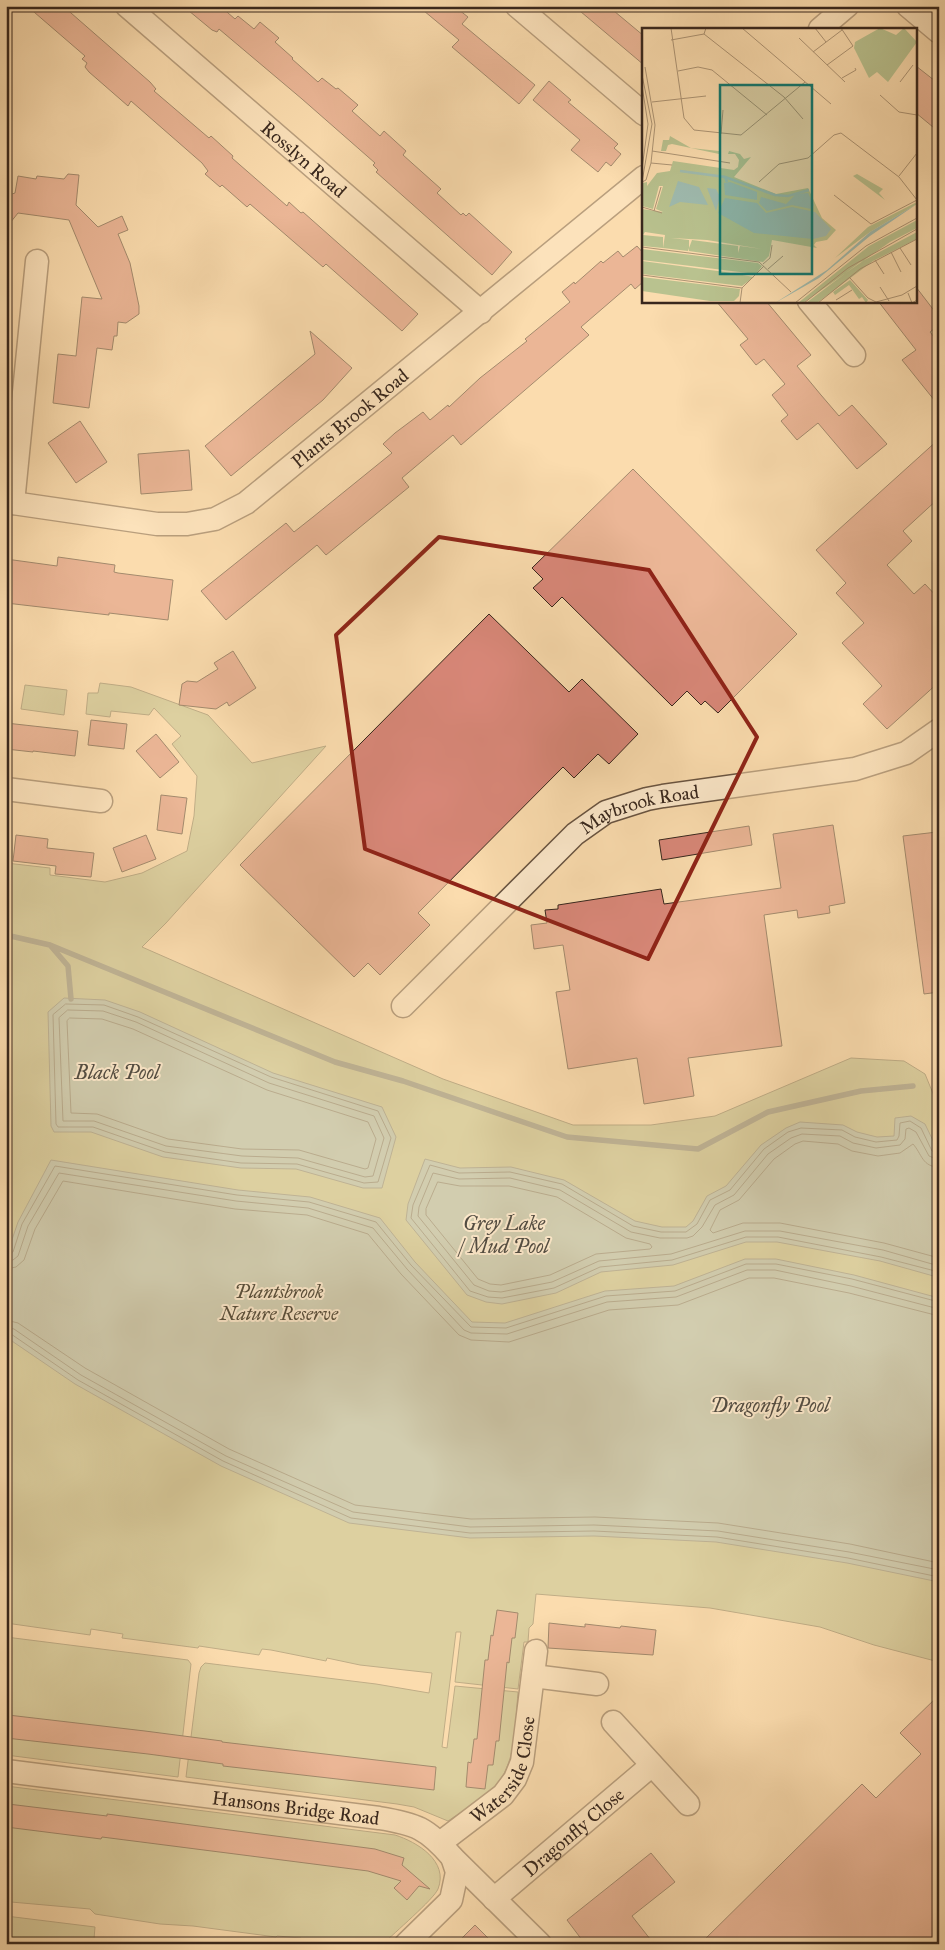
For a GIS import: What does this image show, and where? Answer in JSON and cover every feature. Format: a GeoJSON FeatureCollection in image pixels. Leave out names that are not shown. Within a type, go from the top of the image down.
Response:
{"type":"FeatureCollection","features":[{"type":"Feature","properties":{"kind":"street","name":"Rosslyn Road"},"geometry":{"type":"LineString","coordinates":[[127,6],[481,312]]}},
{"type":"Feature","properties":{"kind":"street"},"geometry":{"type":"LineString","coordinates":[[517,6],[642,112]]}},
{"type":"Feature","properties":{"kind":"street"},"geometry":{"type":"LineString","coordinates":[[821,28],[847,6]]}},
{"type":"Feature","properties":{"kind":"street"},"geometry":{"type":"LineString","coordinates":[[908,6],[939,32]]}},
{"type":"Feature","properties":{"kind":"street","name":"Plants Brook Road"},"geometry":{"type":"LineString","coordinates":[[10,503],[157,524],[187,524],[215,519],[246,503],[642,179]]}},
{"type":"Feature","properties":{"kind":"street"},"geometry":{"type":"LineString","coordinates":[[10,503],[37,260]]}},
{"type":"Feature","properties":{"kind":"street"},"geometry":{"type":"LineString","coordinates":[[810,302],[854,355]]}},
{"type":"Feature","properties":{"kind":"street","name":"Maybrook Road"},"geometry":{"type":"LineString","coordinates":[[403,1006],[575,834],[606,812],[648,798],[862,767],[906,753],[939,730]]}},
{"type":"Feature","properties":{"kind":"street"},"geometry":{"type":"LineString","coordinates":[[6,789],[102,801]]}},
{"type":"Feature","properties":{"kind":"street","name":"Waterside Close"},"geometry":{"type":"LineString","coordinates":[[446,1850],[503,1795],[514,1779],[522,1762],[536,1651]]}},
{"type":"Feature","properties":{"kind":"street"},"geometry":{"type":"LineString","coordinates":[[533,1676],[597,1684]]}},
{"type":"Feature","properties":{"kind":"street"},"geometry":{"type":"LineString","coordinates":[[613,1722],[688,1804]]}},
{"type":"Feature","properties":{"kind":"street","name":"Dragonfly Close"},"geometry":{"type":"LineString","coordinates":[[494,1899],[652,1764]]}},
{"type":"Feature","properties":{"kind":"street","name":"Hansons Bridge Road"},"geometry":{"type":"LineString","coordinates":[[6,1771],[404,1822],[416,1826],[446,1850],[540,1944]]}},
{"type":"Feature","properties":{"kind":"street"},"geometry":{"type":"LineString","coordinates":[[406,1944],[451,1900],[457,1872],[446,1850]]}},
{"type":"Feature","properties":{"kind":"highlighted area"},"geometry":{"type":"Polygon","coordinates":[[[439,537],[649,570],[757,737],[648,959],[365,849],[336,635],[439,537]]]}},
{"type":"Feature","properties":{"kind":"green space","name":"Plantsbrook Nature Reserve"},"geometry":{"type":"Polygon","coordinates":[[[100,683],[131,687],[208,715],[252,763],[326,746],[142,947],[443,1079],[573,1125],[651,1125],[715,1116],[851,1058],[904,1061],[925,1074],[939,1108],[939,1662],[874,1645],[820,1627],[710,1608],[536,1594],[533,1624],[529,1628],[528,1642],[524,1642],[518,1689],[455,1682],[461,1632],[456,1632],[442,1747],[447,1748],[455,1686],[518,1692],[515,1731],[507,1768],[493,1789],[483,1798],[448,1821],[414,1807],[397,1804],[186,1777],[199,1673],[205,1663],[376,1684],[429,1693],[432,1673],[360,1665],[327,1658],[326,1661],[271,1650],[262,1649],[259,1655],[199,1646],[198,1648],[122,1638],[123,1634],[91,1629],[90,1635],[6,1623],[6,863],[50,868],[50,875],[105,882],[142,873],[187,851],[194,816],[197,776],[172,744],[181,736],[154,708],[149,715],[111,711],[110,717],[86,714],[88,693],[98,693],[100,683]]]}},
{"type":"Feature","properties":{"kind":"green space"},"geometry":{"type":"Polygon","coordinates":[[[25,685],[67,690],[64,715],[21,709],[25,685]]]}},
{"type":"Feature","properties":{"kind":"green space"},"geometry":{"type":"Polygon","coordinates":[[[6,1637],[188,1660],[191,1664],[178,1777],[6,1755],[6,1637]]]}},
{"type":"Feature","properties":{"kind":"green space"},"geometry":{"type":"Polygon","coordinates":[[[6,1786],[395,1835],[413,1842],[435,1861],[440,1879],[438,1889],[383,1944],[330,1944],[317,1939],[316,1942],[303,1941],[301,1938],[160,1924],[95,1914],[90,1909],[11,1902],[11,1898],[6,1897],[6,1786]]]}},
{"type":"Feature","properties":{"kind":"green space"},"geometry":{"type":"Polygon","coordinates":[[[6,1916],[95,1927],[94,1939],[139,1944],[6,1944],[6,1916]]]}},
{"type":"Feature","properties":{"kind":"water","name":"Black Pool"},"geometry":{"type":"Polygon","coordinates":[[[64,998],[105,1000],[140,1012],[273,1073],[382,1107],[396,1137],[382,1188],[363,1188],[296,1169],[241,1168],[163,1157],[91,1132],[54,1132],[51,1126],[48,1012],[64,998]]]}},
{"type":"Feature","properties":{"kind":"water","name":"Grey Lake / Mud Pool"},"geometry":{"type":"Polygon","coordinates":[[[911,1116],[925,1124],[939,1153],[939,1276],[937,1277],[880,1261],[777,1242],[746,1242],[673,1265],[601,1272],[556,1293],[502,1304],[486,1302],[467,1295],[406,1220],[408,1204],[425,1159],[460,1168],[511,1167],[564,1180],[635,1221],[662,1227],[686,1227],[693,1221],[707,1196],[726,1186],[761,1145],[786,1128],[800,1122],[843,1125],[857,1132],[877,1137],[894,1136],[895,1118],[911,1116]]]}},
{"type":"Feature","properties":{"kind":"water","name":"Dragonfly Pool"},"geometry":{"type":"Polygon","coordinates":[[[51,1160],[238,1190],[310,1197],[380,1218],[415,1262],[472,1322],[505,1323],[605,1291],[674,1286],[745,1259],[776,1259],[854,1275],[939,1298],[939,1582],[847,1563],[716,1542],[594,1536],[470,1538],[349,1523],[221,1466],[75,1384],[6,1337],[6,1257],[18,1222],[51,1160]]]}},
{"type":"Feature","properties":{"kind":"building"},"geometry":{"type":"Polygon","coordinates":[[[27,6],[63,6],[150,82],[156,89],[154,91],[209,138],[211,136],[233,156],[232,158],[287,206],[289,202],[301,213],[303,212],[418,314],[402,331],[326,264],[323,267],[250,204],[247,207],[222,185],[220,187],[205,174],[208,171],[202,163],[131,101],[128,106],[89,72],[85,67],[87,63],[82,59],[85,56],[27,6]]]}},
{"type":"Feature","properties":{"kind":"building"},"geometry":{"type":"Polygon","coordinates":[[[183,6],[220,6],[235,19],[238,16],[254,29],[260,22],[279,38],[275,42],[318,82],[322,78],[336,89],[338,88],[358,105],[352,111],[380,136],[384,131],[406,151],[403,155],[441,189],[437,193],[461,215],[463,213],[466,216],[469,213],[512,252],[492,275],[376,172],[378,170],[373,165],[375,163],[302,99],[219,29],[217,32],[212,30],[183,6]]]}},
{"type":"Feature","properties":{"kind":"building"},"geometry":{"type":"Polygon","coordinates":[[[418,6],[454,6],[468,17],[462,24],[535,85],[519,104],[452,47],[459,40],[418,6]]]}},
{"type":"Feature","properties":{"kind":"building"},"geometry":{"type":"Polygon","coordinates":[[[574,6],[608,6],[642,34],[642,63],[574,6]]]}},
{"type":"Feature","properties":{"kind":"building"},"geometry":{"type":"Polygon","coordinates":[[[918,68],[939,84],[939,132],[918,115],[918,68]]]}},
{"type":"Feature","properties":{"kind":"building"},"geometry":{"type":"Polygon","coordinates":[[[549,81],[571,100],[568,102],[618,144],[614,148],[621,154],[611,166],[606,162],[598,172],[571,150],[580,140],[533,100],[549,81]]]}},
{"type":"Feature","properties":{"kind":"building"},"geometry":{"type":"Polygon","coordinates":[[[68,174],[79,175],[76,205],[98,227],[122,216],[128,230],[118,234],[130,263],[139,306],[139,314],[126,323],[118,322],[117,336],[114,336],[112,350],[97,348],[89,408],[53,403],[58,354],[76,356],[82,297],[102,299],[69,220],[18,213],[6,228],[6,196],[15,193],[18,176],[36,179],[37,176],[64,179],[68,174]]]}},
{"type":"Feature","properties":{"kind":"building"},"geometry":{"type":"Polygon","coordinates":[[[637,246],[642,252],[642,283],[635,289],[631,284],[581,327],[589,335],[461,445],[453,435],[402,478],[409,487],[326,555],[317,545],[226,620],[201,591],[286,523],[294,532],[313,517],[392,453],[383,444],[395,433],[423,412],[430,420],[448,405],[449,407],[480,378],[527,341],[525,339],[570,302],[562,292],[574,282],[575,284],[601,261],[603,263],[618,251],[623,257],[637,246]]]}},
{"type":"Feature","properties":{"kind":"building"},"geometry":{"type":"Polygon","coordinates":[[[918,290],[939,317],[939,325],[930,332],[939,343],[939,406],[902,360],[916,350],[879,302],[918,302],[918,290]]]}},
{"type":"Feature","properties":{"kind":"building"},"geometry":{"type":"Polygon","coordinates":[[[717,302],[767,302],[811,355],[797,366],[821,395],[839,416],[852,405],[887,444],[857,469],[818,423],[797,440],[781,421],[788,415],[772,395],[785,384],[764,359],[756,365],[740,345],[748,339],[717,302]]]}},
{"type":"Feature","properties":{"kind":"building"},"geometry":{"type":"Polygon","coordinates":[[[310,331],[352,368],[323,400],[231,476],[205,446],[315,354],[310,331]]]}},
{"type":"Feature","properties":{"kind":"building"},"geometry":{"type":"Polygon","coordinates":[[[80,421],[107,462],[76,483],[48,443],[80,421]]]}},
{"type":"Feature","properties":{"kind":"building"},"geometry":{"type":"Polygon","coordinates":[[[939,439],[939,498],[903,531],[912,541],[887,565],[914,594],[925,584],[939,599],[939,682],[887,729],[863,704],[882,686],[842,643],[864,623],[836,593],[846,583],[816,550],[939,439]]]}},
{"type":"Feature","properties":{"kind":"building"},"geometry":{"type":"Polygon","coordinates":[[[189,450],[192,490],[141,494],[138,454],[189,450]]]}},
{"type":"Feature","properties":{"kind":"building"},"geometry":{"type":"Polygon","coordinates":[[[633,469],[797,634],[718,713],[705,701],[701,705],[687,691],[672,706],[562,597],[552,607],[533,588],[543,579],[532,568],[633,469]]]}},
{"type":"Feature","properties":{"kind":"building"},"geometry":{"type":"Polygon","coordinates":[[[58,557],[115,565],[114,572],[118,573],[173,580],[168,620],[6,603],[6,559],[57,566],[58,557]]]}},
{"type":"Feature","properties":{"kind":"building"},"geometry":{"type":"Polygon","coordinates":[[[489,614],[569,692],[582,679],[638,734],[609,764],[598,754],[574,778],[563,767],[418,913],[430,925],[380,975],[368,963],[354,977],[240,865],[489,614]]]}},
{"type":"Feature","properties":{"kind":"building"},"geometry":{"type":"Polygon","coordinates":[[[233,651],[256,688],[229,706],[227,702],[216,709],[179,705],[182,684],[187,681],[197,682],[218,669],[214,663],[233,651]]]}},
{"type":"Feature","properties":{"kind":"building"},"geometry":{"type":"Polygon","coordinates":[[[91,720],[127,724],[124,749],[88,745],[91,720]]]}},
{"type":"Feature","properties":{"kind":"building"},"geometry":{"type":"Polygon","coordinates":[[[6,723],[78,731],[75,756],[6,749],[6,723]]]}},
{"type":"Feature","properties":{"kind":"building"},"geometry":{"type":"Polygon","coordinates":[[[156,734],[179,762],[160,778],[136,751],[156,734]]]}},
{"type":"Feature","properties":{"kind":"building"},"geometry":{"type":"Polygon","coordinates":[[[161,795],[187,798],[182,834],[157,830],[161,795]]]}},
{"type":"Feature","properties":{"kind":"building"},"geometry":{"type":"Polygon","coordinates":[[[833,825],[845,903],[829,906],[830,913],[798,918],[797,910],[764,915],[782,1046],[688,1058],[694,1096],[644,1104],[637,1058],[568,1069],[556,992],[570,990],[563,945],[534,949],[531,925],[547,923],[545,910],[558,909],[558,905],[661,889],[664,904],[781,888],[773,834],[833,825]]]}},
{"type":"Feature","properties":{"kind":"building"},"geometry":{"type":"Polygon","coordinates":[[[749,826],[752,845],[662,860],[659,840],[749,826]]]}},
{"type":"Feature","properties":{"kind":"building"},"geometry":{"type":"Polygon","coordinates":[[[937,832],[939,848],[939,992],[924,994],[903,836],[937,832]]]}},
{"type":"Feature","properties":{"kind":"building"},"geometry":{"type":"Polygon","coordinates":[[[16,835],[48,839],[47,848],[94,853],[91,877],[55,874],[56,866],[13,861],[16,835]]]}},
{"type":"Feature","properties":{"kind":"building"},"geometry":{"type":"Polygon","coordinates":[[[146,835],[156,859],[122,872],[113,848],[146,835]]]}},
{"type":"Feature","properties":{"kind":"building"},"geometry":{"type":"Polygon","coordinates":[[[497,1610],[518,1613],[515,1638],[512,1638],[509,1663],[507,1662],[499,1741],[496,1741],[493,1765],[488,1765],[485,1789],[466,1787],[468,1762],[471,1763],[474,1739],[477,1739],[485,1660],[488,1660],[497,1610]]]}},
{"type":"Feature","properties":{"kind":"building"},"geometry":{"type":"Polygon","coordinates":[[[549,1623],[585,1627],[585,1624],[620,1628],[621,1626],[656,1630],[653,1655],[548,1648],[549,1623]]]}},
{"type":"Feature","properties":{"kind":"building"},"geometry":{"type":"Polygon","coordinates":[[[939,1695],[939,1944],[700,1944],[862,1784],[876,1798],[921,1754],[900,1733],[939,1695]]]}},
{"type":"Feature","properties":{"kind":"building"},"geometry":{"type":"Polygon","coordinates":[[[8,1715],[436,1767],[434,1790],[223,1766],[223,1764],[148,1754],[6,1738],[8,1715]]]}},
{"type":"Feature","properties":{"kind":"building"},"geometry":{"type":"Polygon","coordinates":[[[8,1804],[107,1816],[107,1814],[375,1849],[404,1858],[402,1865],[430,1889],[419,1886],[407,1900],[394,1888],[401,1881],[368,1871],[102,1837],[101,1839],[6,1827],[8,1804]]]}},
{"type":"Feature","properties":{"kind":"building"},"geometry":{"type":"Polygon","coordinates":[[[651,1853],[675,1882],[632,1916],[654,1944],[585,1944],[567,1920],[651,1853]]]}},
{"type":"Feature","properties":{"kind":"building"},"geometry":{"type":"Polygon","coordinates":[[[475,1925],[494,1944],[456,1944],[475,1925]]]}},
{"type":"Feature","properties":{"kind":"waterway"},"geometry":{"type":"LineString","coordinates":[[6,935],[50,945],[68,966],[71,999]]}},
{"type":"Feature","properties":{"kind":"waterway"},"geometry":{"type":"LineString","coordinates":[[50,945],[335,1062],[403,1081],[567,1137],[698,1149],[768,1112],[861,1091],[913,1086]]}}]}
